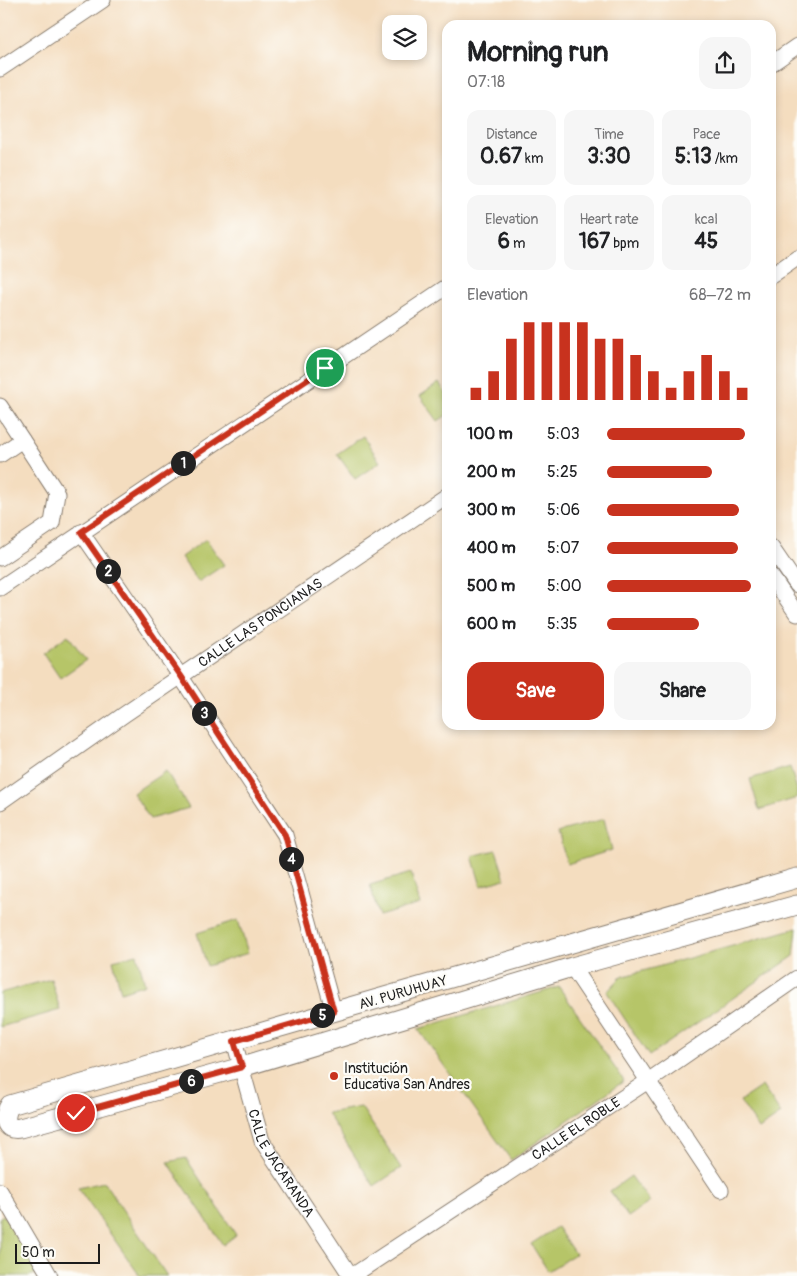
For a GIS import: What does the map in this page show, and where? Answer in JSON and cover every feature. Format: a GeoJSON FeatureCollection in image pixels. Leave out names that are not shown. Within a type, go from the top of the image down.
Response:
{"type":"FeatureCollection","features":[{"type":"Feature","properties":{"kind":"main road","name":"AV. PURUHUAY"},"geometry":{"type":"LineString","coordinates":[[797,878],[5,1106],[7,1131],[242,1067],[572,968],[797,905]]}},
{"type":"Feature","properties":{"kind":"street"},"geometry":{"type":"LineString","coordinates":[[0,69],[103,0]]}},
{"type":"Feature","properties":{"kind":"street"},"geometry":{"type":"LineString","coordinates":[[776,61],[797,46]]}},
{"type":"Feature","properties":{"kind":"street"},"geometry":{"type":"LineString","coordinates":[[776,273],[797,258]]}},
{"type":"Feature","properties":{"kind":"street"},"geometry":{"type":"LineString","coordinates":[[0,588],[442,290]]}},
{"type":"Feature","properties":{"kind":"street"},"geometry":{"type":"LineString","coordinates":[[0,406],[57,494],[52,523],[0,558]]}},
{"type":"Feature","properties":{"kind":"street"},"geometry":{"type":"LineString","coordinates":[[0,454],[22,440]]}},
{"type":"Feature","properties":{"kind":"street","name":"CALLE LAS PONCIANAS"},"geometry":{"type":"LineString","coordinates":[[0,802],[181,676],[442,499]]}},
{"type":"Feature","properties":{"kind":"street"},"geometry":{"type":"LineString","coordinates":[[81,532],[181,676],[285,835],[334,1012]]}},
{"type":"Feature","properties":{"kind":"street"},"geometry":{"type":"LineString","coordinates":[[776,554],[797,585]]}},
{"type":"Feature","properties":{"kind":"street"},"geometry":{"type":"LineString","coordinates":[[776,583],[797,614]]}},
{"type":"Feature","properties":{"kind":"street"},"geometry":{"type":"LineString","coordinates":[[572,968],[721,1190]]}},
{"type":"Feature","properties":{"kind":"street","name":"CALLE EL ROBLE"},"geometry":{"type":"LineString","coordinates":[[351,1276],[648,1081],[797,978]]}},
{"type":"Feature","properties":{"kind":"street","name":"CALLE JACARANDA"},"geometry":{"type":"LineString","coordinates":[[234,1041],[262,1141],[351,1276]]}},
{"type":"Feature","properties":{"kind":"street"},"geometry":{"type":"LineString","coordinates":[[0,1191],[5,1207],[50,1276]]}},
{"type":"Feature","properties":{"kind":"green space"},"geometry":{"type":"Polygon","coordinates":[[[439,383],[442,388],[442,418],[438,421],[420,396],[439,383]]]}},
{"type":"Feature","properties":{"kind":"green space"},"geometry":{"type":"Polygon","coordinates":[[[363,436],[380,462],[355,479],[337,454],[363,436]]]}},
{"type":"Feature","properties":{"kind":"green space"},"geometry":{"type":"Polygon","coordinates":[[[206,539],[224,565],[198,582],[181,557],[206,539]]]}},
{"type":"Feature","properties":{"kind":"green space"},"geometry":{"type":"Polygon","coordinates":[[[68,635],[86,660],[60,678],[43,653],[68,635]]]}},
{"type":"Feature","properties":{"kind":"green space"},"geometry":{"type":"Polygon","coordinates":[[[790,767],[797,790],[797,798],[759,810],[750,779],[790,767]]]}},
{"type":"Feature","properties":{"kind":"green space"},"geometry":{"type":"Polygon","coordinates":[[[166,771],[189,808],[150,819],[133,793],[166,771]]]}},
{"type":"Feature","properties":{"kind":"green space"},"geometry":{"type":"Polygon","coordinates":[[[604,819],[612,850],[567,864],[558,832],[604,819]]]}},
{"type":"Feature","properties":{"kind":"green space"},"geometry":{"type":"Polygon","coordinates":[[[496,850],[505,879],[481,886],[472,856],[496,850]]]}},
{"type":"Feature","properties":{"kind":"green space"},"geometry":{"type":"Polygon","coordinates":[[[411,873],[420,904],[379,916],[370,885],[411,873]]]}},
{"type":"Feature","properties":{"kind":"green space"},"geometry":{"type":"Polygon","coordinates":[[[238,920],[248,953],[207,966],[197,933],[238,920]]]}},
{"type":"Feature","properties":{"kind":"green space"},"geometry":{"type":"Polygon","coordinates":[[[797,928],[794,956],[649,1056],[607,992],[621,977],[797,928]]]}},
{"type":"Feature","properties":{"kind":"green space"},"geometry":{"type":"Polygon","coordinates":[[[137,954],[145,984],[121,992],[113,960],[137,954]]]}},
{"type":"Feature","properties":{"kind":"green space"},"geometry":{"type":"Polygon","coordinates":[[[51,979],[60,1010],[0,1027],[0,993],[51,979]]]}},
{"type":"Feature","properties":{"kind":"green space"},"geometry":{"type":"Polygon","coordinates":[[[559,987],[624,1081],[511,1160],[418,1029],[559,987]]]}},
{"type":"Feature","properties":{"kind":"green space"},"geometry":{"type":"Polygon","coordinates":[[[762,1086],[781,1114],[759,1129],[740,1101],[762,1086]]]}},
{"type":"Feature","properties":{"kind":"green space"},"geometry":{"type":"Polygon","coordinates":[[[361,1107],[401,1168],[374,1186],[327,1113],[361,1107]]]}},
{"type":"Feature","properties":{"kind":"green space"},"geometry":{"type":"Polygon","coordinates":[[[186,1158],[236,1235],[223,1245],[168,1162],[186,1158]]]}},
{"type":"Feature","properties":{"kind":"green space"},"geometry":{"type":"Polygon","coordinates":[[[631,1176],[650,1202],[628,1217],[610,1191],[631,1176]]]}},
{"type":"Feature","properties":{"kind":"green space"},"geometry":{"type":"Polygon","coordinates":[[[104,1182],[167,1276],[140,1276],[78,1188],[104,1182]]]}},
{"type":"Feature","properties":{"kind":"green space"},"geometry":{"type":"Polygon","coordinates":[[[4,1215],[39,1273],[29,1276],[0,1276],[0,1217],[4,1215]]]}},
{"type":"Feature","properties":{"kind":"green space"},"geometry":{"type":"Polygon","coordinates":[[[557,1227],[575,1254],[548,1271],[531,1244],[557,1227]]]}},
{"type":"Feature","properties":{"kind":"place","name":"Institución Educativa San Andres"},"geometry":{"type":"Point","coordinates":[334,1076]}},
{"type":"Feature","properties":{"kind":"route"},"geometry":{"type":"LineString","coordinates":[[76,1113],[242,1067],[234,1041],[334,1012],[285,835],[181,676],[81,532],[325,368]]}}]}
